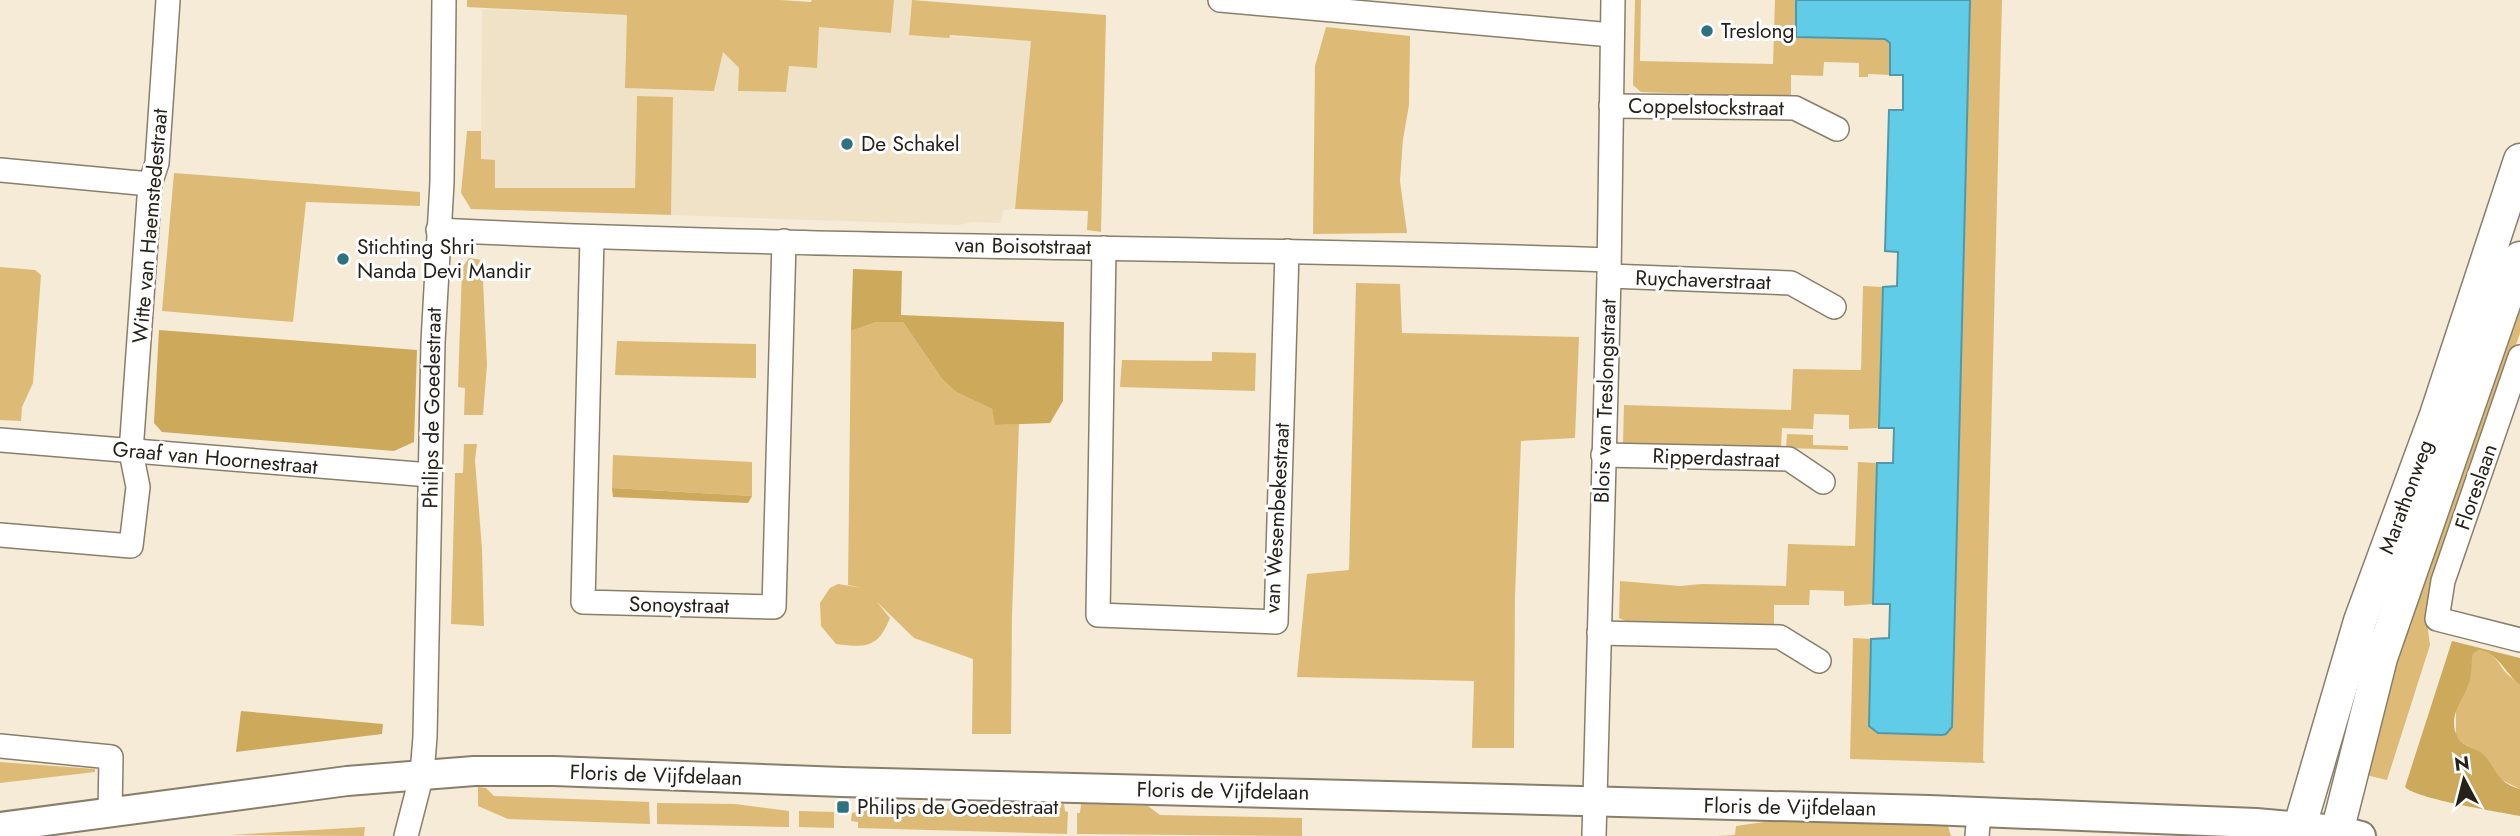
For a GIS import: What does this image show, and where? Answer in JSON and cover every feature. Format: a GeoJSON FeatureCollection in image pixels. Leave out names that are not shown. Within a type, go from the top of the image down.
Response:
{"type":"FeatureCollection","features":[{"type":"Feature","properties":{"kind":"main road","name":"Marathonweg"},"geometry":{"type":"LineString","coordinates":[[2298,831],[2360,621],[2436,415],[2520,160]]}},
{"type":"Feature","properties":{"kind":"main road","name":"Marathonweg"},"geometry":{"type":"LineString","coordinates":[[2345,834],[2381,658],[2520,258]]}},
{"type":"Feature","properties":{"kind":"street","name":"Witte van Haemstedestraat"},"geometry":{"type":"LineString","coordinates":[[0,535],[131,545],[138,487],[131,452],[150,184],[157,163],[168,0]]}},
{"type":"Feature","properties":{"kind":"street","name":"Philips de Goedestraat"},"geometry":{"type":"LineString","coordinates":[[406,836],[422,774],[425,737],[430,475],[442,182],[444,0]]}},
{"type":"Feature","properties":{"kind":"street"},"geometry":{"type":"LineString","coordinates":[[1220,0],[1347,5],[1612,35]]}},
{"type":"Feature","properties":{"kind":"street","name":"Blois van Treslongstraat"},"geometry":{"type":"LineString","coordinates":[[1594,836],[1613,0]]}},
{"type":"Feature","properties":{"kind":"street","name":"Coppelstockstraat"},"geometry":{"type":"LineString","coordinates":[[1611,106],[1795,108],[1837,129]]}},
{"type":"Feature","properties":{"kind":"street"},"geometry":{"type":"LineString","coordinates":[[0,170],[150,184]]}},
{"type":"Feature","properties":{"kind":"street","name":"van Boisotstraat"},"geometry":{"type":"LineString","coordinates":[[438,230],[592,237],[1287,251],[1608,268]]}},
{"type":"Feature","properties":{"kind":"street","name":"Sonoystraat"},"geometry":{"type":"LineString","coordinates":[[592,237],[583,602],[774,607],[784,241]]}},
{"type":"Feature","properties":{"kind":"street","name":"van Wesembekestraat"},"geometry":{"type":"LineString","coordinates":[[1104,248],[1098,615],[1276,622],[1287,251]]}},
{"type":"Feature","properties":{"kind":"street","name":"Ruychaverstraat"},"geometry":{"type":"LineString","coordinates":[[1608,268],[1791,283],[1834,307]]}},
{"type":"Feature","properties":{"kind":"street","name":"Floreslaan"},"geometry":{"type":"LineString","coordinates":[[2520,357],[2443,581],[2437,619],[2520,640]]}},
{"type":"Feature","properties":{"kind":"street","name":"Graaf van Hoornestraat"},"geometry":{"type":"LineString","coordinates":[[0,440],[430,475]]}},
{"type":"Feature","properties":{"kind":"street","name":"Ripperdastraat"},"geometry":{"type":"LineString","coordinates":[[1603,454],[1788,459],[1823,482]]}},
{"type":"Feature","properties":{"kind":"street"},"geometry":{"type":"LineString","coordinates":[[1599,633],[1780,637],[1819,661]]}},
{"type":"Feature","properties":{"kind":"street"},"geometry":{"type":"LineString","coordinates":[[0,746],[111,757],[110,813]]}},
{"type":"Feature","properties":{"kind":"street","name":"Floris de Vijfdelaan"},"geometry":{"type":"LineString","coordinates":[[0,827],[187,801],[422,774],[554,771],[842,782],[1595,802],[1978,825],[2256,823],[2298,831],[2345,834]]}},
{"type":"Feature","properties":{"kind":"shaded area"},"geometry":{"type":"Polygon","coordinates":[[[467,0],[894,0],[891,33],[819,27],[817,68],[789,66],[786,92],[738,91],[739,68],[723,52],[714,91],[625,88],[627,15],[467,7],[467,0]]]}},
{"type":"Feature","properties":{"kind":"shaded area","name":"De Schakel"},"geometry":{"type":"Polygon","coordinates":[[[894,0],[912,0],[909,34],[1031,41],[1015,209],[1003,210],[1001,223],[972,222],[959,225],[671,215],[673,97],[637,96],[635,188],[495,188],[481,160],[482,9],[627,15],[626,88],[718,68],[723,52],[739,68],[738,91],[786,92],[789,66],[817,68],[819,26],[891,33],[894,0]]]}},
{"type":"Feature","properties":{"kind":"shaded area"},"geometry":{"type":"Polygon","coordinates":[[[912,0],[1106,15],[1101,232],[1087,230],[1088,211],[1015,209],[1031,41],[909,35],[912,0]]]}},
{"type":"Feature","properties":{"kind":"shaded area"},"geometry":{"type":"Polygon","coordinates":[[[1635,0],[1641,0],[1640,61],[1773,64],[1775,0],[1796,0],[1796,37],[1885,39],[1890,43],[1890,75],[1868,74],[1868,77],[1859,77],[1859,63],[1824,62],[1823,76],[1791,75],[1791,97],[1641,92],[1633,85],[1635,0]]]}},
{"type":"Feature","properties":{"kind":"shaded area"},"geometry":{"type":"Polygon","coordinates":[[[1970,0],[2002,0],[1985,763],[1850,759],[1853,638],[1871,639],[1869,726],[1942,735],[1952,727],[1970,0]]]}},
{"type":"Feature","properties":{"kind":"shaded area"},"geometry":{"type":"Polygon","coordinates":[[[1326,27],[1410,36],[1409,105],[1400,181],[1407,233],[1313,234],[1315,66],[1326,27]]]}},
{"type":"Feature","properties":{"kind":"shaded area"},"geometry":{"type":"Polygon","coordinates":[[[637,96],[673,97],[671,215],[471,209],[461,193],[467,131],[481,131],[481,159],[495,160],[495,188],[635,188],[637,96]]]}},
{"type":"Feature","properties":{"kind":"shaded area"},"geometry":{"type":"Polygon","coordinates":[[[174,173],[420,192],[420,206],[306,202],[293,322],[162,311],[174,173]]]}},
{"type":"Feature","properties":{"kind":"shaded area"},"geometry":{"type":"Polygon","coordinates":[[[469,258],[482,260],[487,365],[483,415],[464,415],[465,388],[458,387],[462,268],[469,258]]]}},
{"type":"Feature","properties":{"kind":"shaded area"},"geometry":{"type":"Polygon","coordinates":[[[0,267],[35,270],[41,275],[33,383],[22,407],[21,421],[0,420],[0,267]]]}},
{"type":"Feature","properties":{"kind":"shaded area"},"geometry":{"type":"Polygon","coordinates":[[[853,269],[902,271],[901,315],[1064,322],[1063,401],[1050,423],[995,425],[992,409],[956,392],[942,379],[903,322],[876,322],[851,331],[853,269]]]}},
{"type":"Feature","properties":{"kind":"shaded area"},"geometry":{"type":"Polygon","coordinates":[[[1356,283],[1400,284],[1402,333],[1579,337],[1575,438],[1521,441],[1515,596],[1514,748],[1472,748],[1474,681],[1297,677],[1307,574],[1349,570],[1356,283]]]}},
{"type":"Feature","properties":{"kind":"shaded area"},"geometry":{"type":"Polygon","coordinates":[[[1863,286],[1883,287],[1879,428],[1849,429],[1849,415],[1814,414],[1813,429],[1782,428],[1781,448],[1623,444],[1624,405],[1791,410],[1793,369],[1861,370],[1863,286]]]}},
{"type":"Feature","properties":{"kind":"shaded area"},"geometry":{"type":"Polygon","coordinates":[[[2520,291],[2520,333],[2429,602],[2427,623],[2430,645],[2387,780],[2366,775],[2408,621],[2520,291]]]}},
{"type":"Feature","properties":{"kind":"shaded area"},"geometry":{"type":"Polygon","coordinates":[[[876,322],[903,322],[942,379],[956,392],[992,409],[996,425],[1019,424],[1011,734],[972,734],[973,659],[914,638],[876,601],[890,618],[881,635],[870,644],[836,644],[821,626],[820,603],[830,588],[838,584],[862,588],[848,585],[851,331],[876,322]]]}},
{"type":"Feature","properties":{"kind":"shaded area"},"geometry":{"type":"Polygon","coordinates":[[[159,330],[417,350],[414,442],[394,451],[162,432],[154,423],[159,330]]]}},
{"type":"Feature","properties":{"kind":"shaded area"},"geometry":{"type":"Polygon","coordinates":[[[617,341],[756,344],[756,378],[615,375],[617,341]]]}},
{"type":"Feature","properties":{"kind":"shaded area"},"geometry":{"type":"Polygon","coordinates":[[[1212,352],[1256,353],[1255,391],[1120,387],[1122,360],[1212,361],[1212,352]]]}},
{"type":"Feature","properties":{"kind":"shaded area"},"geometry":{"type":"Polygon","coordinates":[[[1787,434],[1813,435],[1813,445],[1848,446],[1848,450],[1786,448],[1787,434]]]}},
{"type":"Feature","properties":{"kind":"shaded area"},"geometry":{"type":"Polygon","coordinates":[[[464,444],[477,444],[475,460],[482,549],[484,626],[451,624],[455,473],[463,473],[464,444]]]}},
{"type":"Feature","properties":{"kind":"shaded area"},"geometry":{"type":"Polygon","coordinates":[[[613,455],[752,462],[752,496],[612,488],[613,455]]]}},
{"type":"Feature","properties":{"kind":"shaded area"},"geometry":{"type":"Polygon","coordinates":[[[1858,462],[1877,463],[1873,604],[1844,606],[1844,591],[1810,590],[1809,605],[1774,605],[1774,625],[1626,621],[1619,618],[1620,581],[1680,586],[1786,586],[1788,544],[1855,546],[1858,462]]]}},
{"type":"Feature","properties":{"kind":"shaded area"},"geometry":{"type":"Polygon","coordinates":[[[612,488],[752,496],[748,503],[613,497],[612,488]]]}},
{"type":"Feature","properties":{"kind":"shaded area"},"geometry":{"type":"Polygon","coordinates":[[[2452,641],[2520,658],[2520,685],[2492,655],[2479,650],[2473,654],[2469,682],[2456,711],[2454,724],[2460,741],[2482,753],[2502,780],[2520,789],[2520,816],[2425,796],[2405,787],[2452,641]]]}},
{"type":"Feature","properties":{"kind":"shaded area"},"geometry":{"type":"Polygon","coordinates":[[[2479,650],[2492,655],[2520,685],[2520,789],[2500,779],[2484,755],[2461,742],[2456,736],[2456,707],[2468,686],[2473,654],[2479,650]]]}},
{"type":"Feature","properties":{"kind":"shaded area"},"geometry":{"type":"Polygon","coordinates":[[[241,711],[383,724],[382,734],[236,752],[241,711]]]}},
{"type":"Feature","properties":{"kind":"shaded area"},"geometry":{"type":"Polygon","coordinates":[[[0,762],[95,769],[95,772],[0,783],[0,762]]]}},
{"type":"Feature","properties":{"kind":"shaded area"},"geometry":{"type":"Polygon","coordinates":[[[478,787],[486,788],[494,796],[649,802],[650,824],[508,819],[478,806],[478,787]]]}},
{"type":"Feature","properties":{"kind":"shaded area"},"geometry":{"type":"Polygon","coordinates":[[[1003,802],[1064,804],[1065,811],[1068,812],[1067,834],[858,828],[858,822],[851,821],[852,813],[877,807],[996,810],[1003,802]]]}},
{"type":"Feature","properties":{"kind":"shaded area"},"geometry":{"type":"Polygon","coordinates":[[[657,803],[735,804],[789,811],[789,827],[657,824],[657,803]]]}},
{"type":"Feature","properties":{"kind":"shaded area"},"geometry":{"type":"Polygon","coordinates":[[[1081,804],[1148,806],[1160,815],[1302,818],[1302,836],[1077,834],[1077,813],[1080,813],[1081,804]]]}},
{"type":"Feature","properties":{"kind":"shaded area"},"geometry":{"type":"Polygon","coordinates":[[[799,811],[834,812],[834,828],[799,827],[799,811]]]}},
{"type":"Feature","properties":{"kind":"shaded area"},"geometry":{"type":"Polygon","coordinates":[[[1778,820],[1948,826],[1951,836],[1717,836],[1735,835],[1736,826],[1778,820]]]}},
{"type":"Feature","properties":{"kind":"shaded area"},"geometry":{"type":"Polygon","coordinates":[[[365,827],[364,836],[230,835],[365,827]]]}},
{"type":"Feature","properties":{"kind":"water"},"geometry":{"type":"Polygon","coordinates":[[[1796,0],[1970,0],[1952,727],[1942,735],[1878,733],[1869,726],[1871,639],[1889,638],[1890,604],[1873,604],[1877,463],[1893,463],[1894,428],[1879,428],[1883,287],[1897,286],[1898,252],[1885,251],[1889,110],[1903,110],[1903,75],[1890,75],[1890,43],[1885,39],[1796,37],[1796,0]]]}},
{"type":"Feature","properties":{"kind":"place","name":"Treslong"},"geometry":{"type":"Point","coordinates":[1707,31]}},
{"type":"Feature","properties":{"kind":"place","name":"De Schakel"},"geometry":{"type":"Point","coordinates":[847,144]}},
{"type":"Feature","properties":{"kind":"place","name":"Stichting Shri Nanda Devi Mandir"},"geometry":{"type":"Point","coordinates":[343,259]}},
{"type":"Feature","properties":{"kind":"place","name":"Philips de Goedestraat"},"geometry":{"type":"Point","coordinates":[843,807]}}]}
